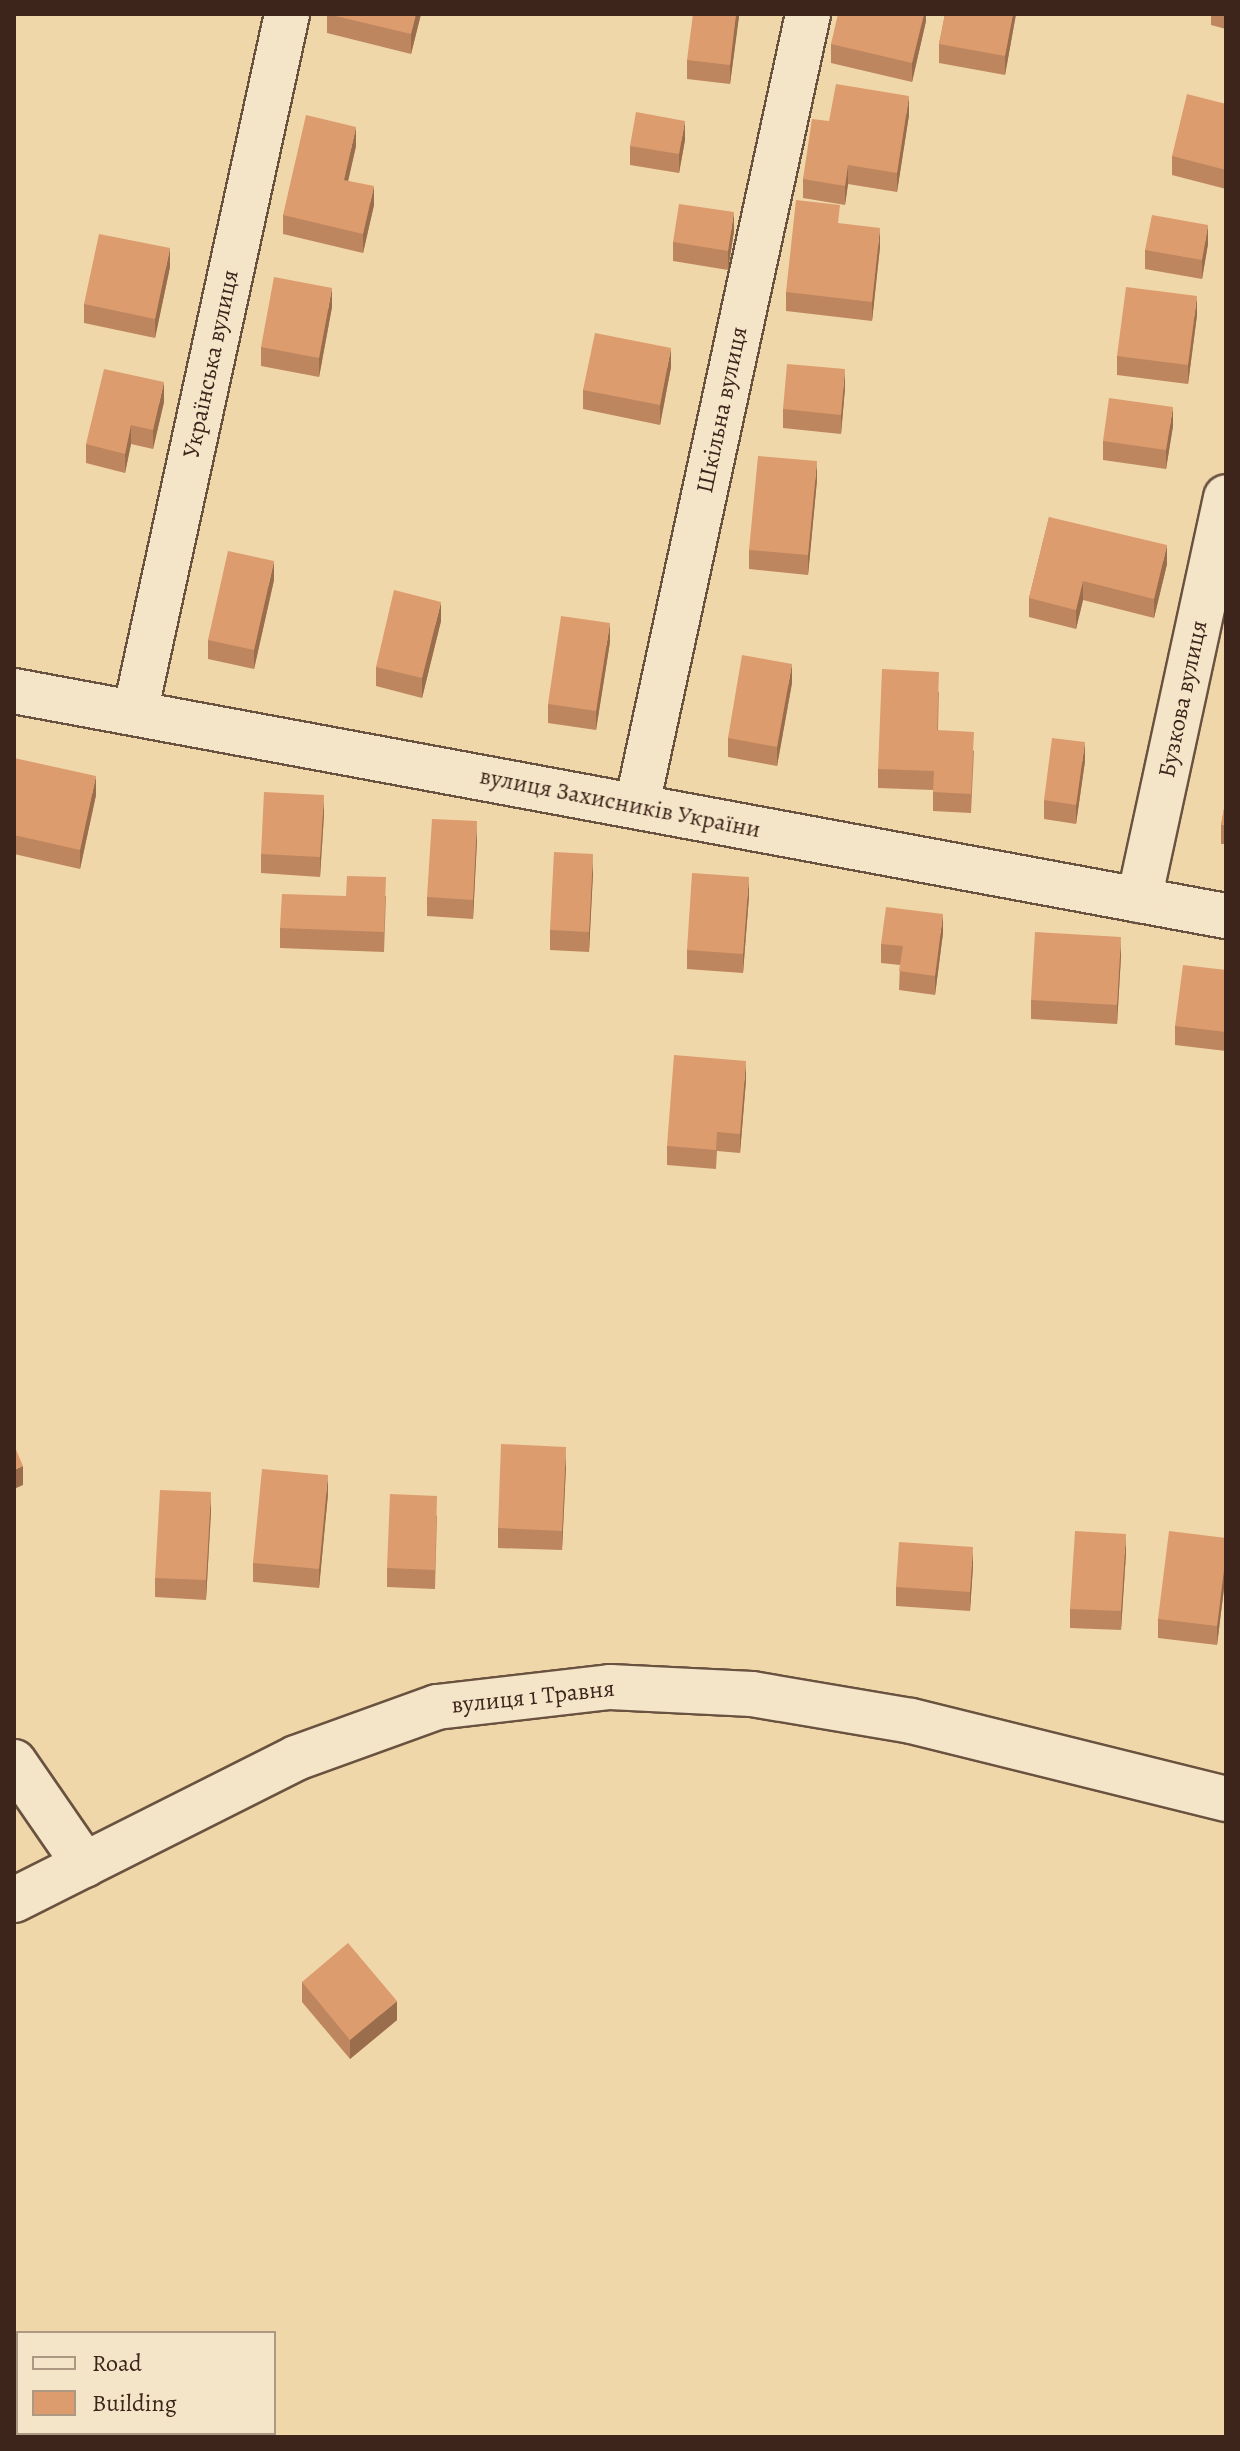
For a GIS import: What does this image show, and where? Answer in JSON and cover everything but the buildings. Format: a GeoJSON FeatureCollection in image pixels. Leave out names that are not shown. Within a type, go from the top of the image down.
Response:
{"type":"FeatureCollection","features":[{"type":"Feature","properties":{"kind":"street","name":"Українська вулиця"},"geometry":{"type":"LineString","coordinates":[[135,713],[287,14]]}},
{"type":"Feature","properties":{"kind":"street","name":"Шкільна вулиця"},"geometry":{"type":"LineString","coordinates":[[637,805],[808,14]]}},
{"type":"Feature","properties":{"kind":"street","name":"Бузкова вулиця"},"geometry":{"type":"LineString","coordinates":[[1139,900],[1226,497]]}},
{"type":"Feature","properties":{"kind":"street","name":"вулиця Захисників України"},"geometry":{"type":"LineString","coordinates":[[14,691],[1226,916]]}},
{"type":"Feature","properties":{"kind":"street","name":"вулиця 1 Травня"},"geometry":{"type":"LineString","coordinates":[[14,1900],[296,1758],[437,1707],[610,1687],[752,1694],[911,1721],[1226,1799]]}},
{"type":"Feature","properties":{"kind":"street"},"geometry":{"type":"LineString","coordinates":[[14,1762],[85,1865]]}}]}
